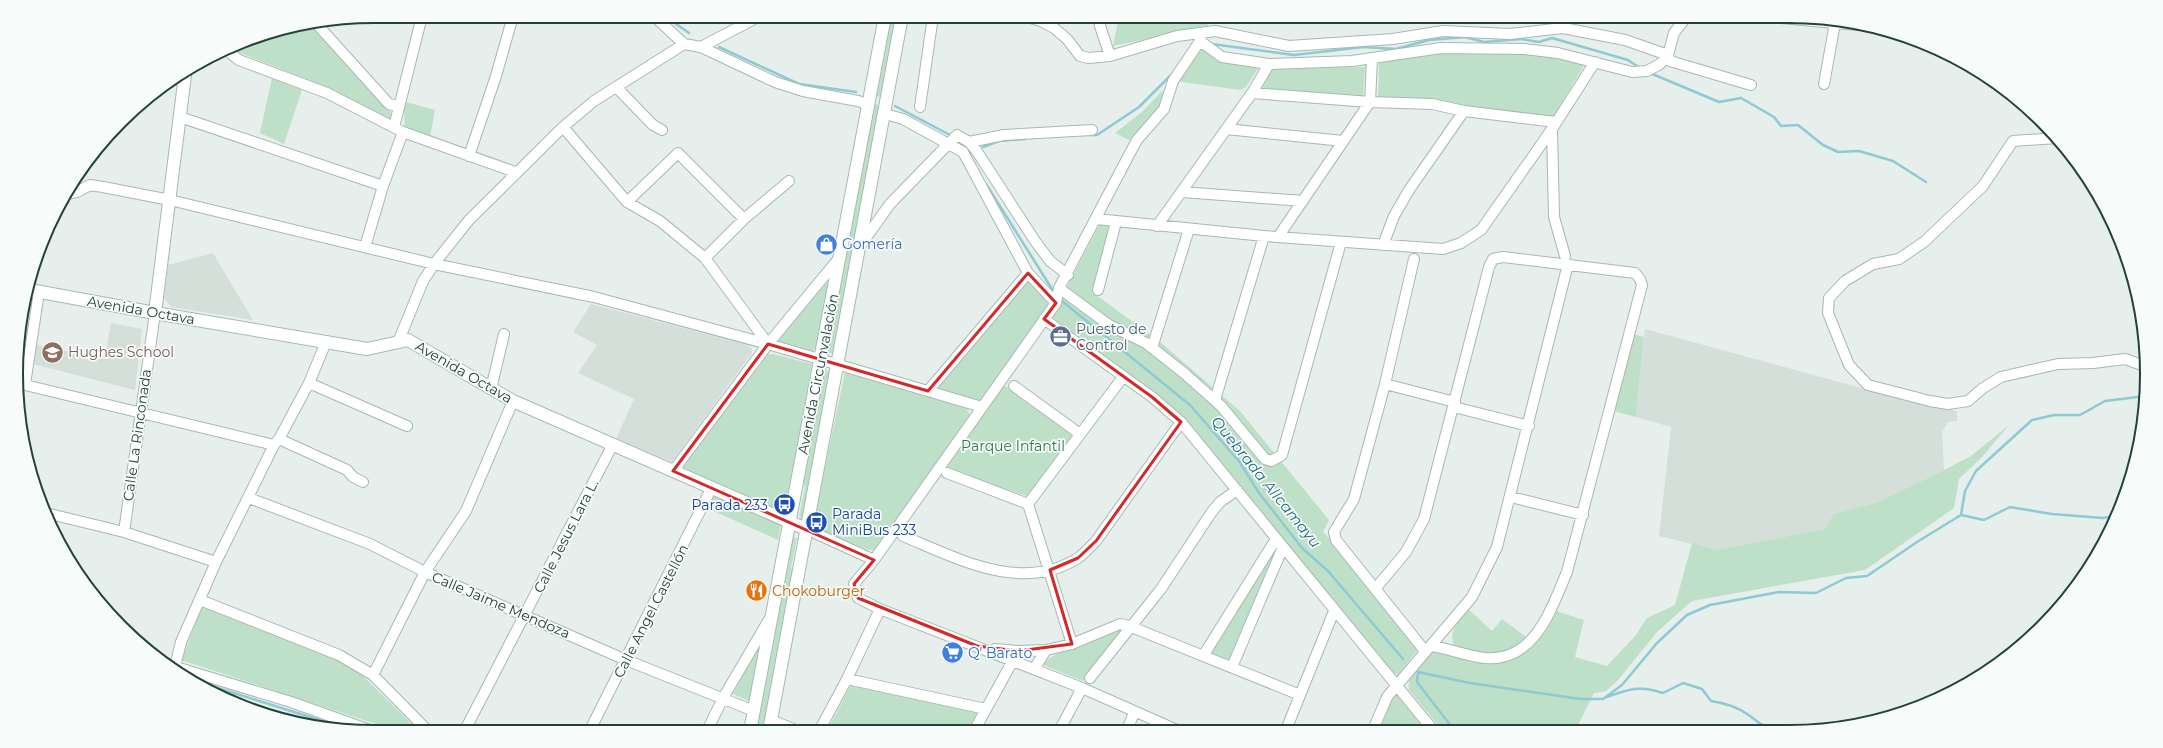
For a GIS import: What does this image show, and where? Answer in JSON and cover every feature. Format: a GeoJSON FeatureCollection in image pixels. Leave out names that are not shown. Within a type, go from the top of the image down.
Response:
{"type":"FeatureCollection","features":[{"type":"Feature","properties":{"kind":"main road","name":"Avenida Circunvalación"},"geometry":{"type":"LineString","coordinates":[[751,725],[884,23]]}},
{"type":"Feature","properties":{"kind":"main road","name":"Avenida Circunvalación"},"geometry":{"type":"LineString","coordinates":[[770,725],[901,23]]}},
{"type":"Feature","properties":{"kind":"main road","name":"Calle La Rinconada"},"geometry":{"type":"LineString","coordinates":[[155,313],[185,78]]}},
{"type":"Feature","properties":{"kind":"main road","name":"Avenida Octava"},"geometry":{"type":"LineString","coordinates":[[35,291],[367,349],[376,348],[399,340],[408,340],[418,344],[513,401],[612,446],[673,471],[806,530]]}},
{"type":"Feature","properties":{"kind":"street"},"geometry":{"type":"LineString","coordinates":[[365,247],[398,130],[398,106],[420,23]]}},
{"type":"Feature","properties":{"kind":"street"},"geometry":{"type":"LineString","coordinates":[[469,156],[496,76],[511,23]]}},
{"type":"Feature","properties":{"kind":"street"},"geometry":{"type":"LineString","coordinates":[[662,23],[684,44],[701,47],[775,82],[803,91],[858,101],[869,105]]}},
{"type":"Feature","properties":{"kind":"street"},"geometry":{"type":"LineString","coordinates":[[701,47],[747,23]]}},
{"type":"Feature","properties":{"kind":"street"},"geometry":{"type":"LineString","coordinates":[[920,107],[932,23]]}},
{"type":"Feature","properties":{"kind":"street"},"geometry":{"type":"LineString","coordinates":[[1045,23],[1054,28],[1067,39],[1080,56],[1089,58],[1110,56],[1177,36],[1200,38],[1215,31],[1289,46],[1393,39],[1443,31],[1510,34],[1563,28],[1624,40],[1668,55]]}},
{"type":"Feature","properties":{"kind":"street"},"geometry":{"type":"LineString","coordinates":[[1100,23],[1110,56]]}},
{"type":"Feature","properties":{"kind":"street"},"geometry":{"type":"LineString","coordinates":[[1200,38],[1222,56],[1269,64],[1352,62],[1441,48],[1524,49],[1558,53],[1632,72],[1646,71],[1660,64],[1668,55],[1674,33],[1681,23]]}},
{"type":"Feature","properties":{"kind":"street"},"geometry":{"type":"LineString","coordinates":[[1824,84],[1834,26]]}},
{"type":"Feature","properties":{"kind":"street"},"geometry":{"type":"LineString","coordinates":[[320,27],[389,104],[398,106]]}},
{"type":"Feature","properties":{"kind":"street"},"geometry":{"type":"LineString","coordinates":[[1200,38],[1173,81],[1164,109],[1137,140],[1060,288],[1056,303],[874,560],[854,584],[854,590],[858,598],[880,609],[977,646],[1015,655],[1072,644],[1120,624],[1129,626],[1300,695]]}},
{"type":"Feature","properties":{"kind":"street"},"geometry":{"type":"LineString","coordinates":[[399,340],[423,281],[434,264],[469,220],[563,126],[594,101],[617,88],[684,44]]}},
{"type":"Feature","properties":{"kind":"street"},"geometry":{"type":"LineString","coordinates":[[231,54],[239,60],[327,93],[398,130],[516,172]]}},
{"type":"Feature","properties":{"kind":"street"},"geometry":{"type":"LineString","coordinates":[[1668,55],[1670,61],[1751,86]]}},
{"type":"Feature","properties":{"kind":"street"},"geometry":{"type":"LineString","coordinates":[[1278,237],[1370,102],[1372,58]]}},
{"type":"Feature","properties":{"kind":"street"},"geometry":{"type":"LineString","coordinates":[[1096,219],[1264,236],[1383,245],[1443,249],[1461,244],[1480,230],[1554,125],[1595,62]]}},
{"type":"Feature","properties":{"kind":"street"},"geometry":{"type":"LineString","coordinates":[[1157,226],[1252,92],[1269,64]]}},
{"type":"Feature","properties":{"kind":"street"},"geometry":{"type":"LineString","coordinates":[[617,88],[653,125],[662,130]]}},
{"type":"Feature","properties":{"kind":"street"},"geometry":{"type":"LineString","coordinates":[[1252,92],[1370,102],[1432,104],[1464,111],[1554,125]]}},
{"type":"Feature","properties":{"kind":"street"},"geometry":{"type":"LineString","coordinates":[[1383,245],[1394,216],[1409,190],[1464,111]]}},
{"type":"Feature","properties":{"kind":"street"},"geometry":{"type":"LineString","coordinates":[[885,114],[903,119],[963,152],[1028,273],[1056,303]]}},
{"type":"Feature","properties":{"kind":"street"},"geometry":{"type":"LineString","coordinates":[[180,117],[383,186]]}},
{"type":"Feature","properties":{"kind":"street"},"geometry":{"type":"LineString","coordinates":[[1374,725],[1387,697],[1396,685],[1449,626],[1472,596],[1497,547],[1529,426],[1567,260],[1554,216],[1554,125]]}},
{"type":"Feature","properties":{"kind":"street"},"geometry":{"type":"LineString","coordinates":[[563,126],[627,202],[660,221],[705,258],[768,344]]}},
{"type":"Feature","properties":{"kind":"street"},"geometry":{"type":"LineString","coordinates":[[1226,129],[1343,141]]}},
{"type":"Feature","properties":{"kind":"street"},"geometry":{"type":"LineString","coordinates":[[969,142],[1004,135],[1092,130]]}},
{"type":"Feature","properties":{"kind":"street"},"geometry":{"type":"LineString","coordinates":[[860,246],[890,204],[957,135],[969,142],[976,150],[1035,241],[1050,261],[1068,275]]}},
{"type":"Feature","properties":{"kind":"street"},"geometry":{"type":"LineString","coordinates":[[2049,139],[2013,141],[1983,186],[1924,242],[1899,259],[1873,264],[1845,281],[1829,298],[1828,314],[1849,365],[1868,385],[1948,404],[1968,401],[1983,388],[2002,377],[2058,364],[2093,363],[2125,359],[2140,364]]}},
{"type":"Feature","properties":{"kind":"street"},"geometry":{"type":"LineString","coordinates":[[627,202],[678,153],[744,220]]}},
{"type":"Feature","properties":{"kind":"street"},"geometry":{"type":"LineString","coordinates":[[705,258],[744,220],[789,181]]}},
{"type":"Feature","properties":{"kind":"street"},"geometry":{"type":"LineString","coordinates":[[73,193],[90,185],[170,200],[434,264],[594,297],[768,344],[838,366],[982,407]]}},
{"type":"Feature","properties":{"kind":"street"},"geometry":{"type":"LineString","coordinates":[[1182,192],[1303,201]]}},
{"type":"Feature","properties":{"kind":"street"},"geometry":{"type":"LineString","coordinates":[[1098,290],[1116,222]]}},
{"type":"Feature","properties":{"kind":"street"},"geometry":{"type":"LineString","coordinates":[[1152,348],[1190,229]]}},
{"type":"Feature","properties":{"kind":"street"},"geometry":{"type":"LineString","coordinates":[[1215,400],[1264,236]]}},
{"type":"Feature","properties":{"kind":"street"},"geometry":{"type":"LineString","coordinates":[[1060,288],[1109,325],[1152,348],[1215,400],[1265,459],[1275,460],[1282,455],[1341,242]]}},
{"type":"Feature","properties":{"kind":"street"},"geometry":{"type":"LineString","coordinates":[[673,471],[768,344],[840,257]]}},
{"type":"Feature","properties":{"kind":"street"},"geometry":{"type":"LineString","coordinates":[[1375,589],[1406,552],[1424,519],[1489,267],[1493,259],[1503,257],[1567,260],[1635,273],[1640,278],[1642,285],[1583,515],[1566,572],[1555,601],[1547,617],[1531,641],[1523,648],[1511,655],[1496,657],[1470,655],[1454,649],[1429,649],[1375,589],[1336,540],[1334,532],[1354,499],[1385,384],[1414,259]]}},
{"type":"Feature","properties":{"kind":"street"},"geometry":{"type":"LineString","coordinates":[[928,391],[1028,273]]}},
{"type":"Feature","properties":{"kind":"street"},"geometry":{"type":"LineString","coordinates":[[23,369],[35,291]]}},
{"type":"Feature","properties":{"kind":"street","name":"Calle La Rinconada"},"geometry":{"type":"LineString","coordinates":[[124,532],[155,313]]}},
{"type":"Feature","properties":{"kind":"street"},"geometry":{"type":"LineString","coordinates":[[1044,319],[1152,397],[1180,422],[1429,725]]}},
{"type":"Feature","properties":{"kind":"street"},"geometry":{"type":"LineString","coordinates":[[491,388],[504,334]]}},
{"type":"Feature","properties":{"kind":"street"},"geometry":{"type":"LineString","coordinates":[[173,662],[216,562],[276,442],[309,383],[326,342]]}},
{"type":"Feature","properties":{"kind":"street"},"geometry":{"type":"LineString","coordinates":[[1028,504],[1123,377]]}},
{"type":"Feature","properties":{"kind":"street"},"geometry":{"type":"LineString","coordinates":[[309,383],[407,426]]}},
{"type":"Feature","properties":{"kind":"street"},"geometry":{"type":"LineString","coordinates":[[1385,384],[1529,426]]}},
{"type":"Feature","properties":{"kind":"street"},"geometry":{"type":"LineString","coordinates":[[23,385],[276,442],[347,470],[353,477],[363,482]]}},
{"type":"Feature","properties":{"kind":"street"},"geometry":{"type":"LineString","coordinates":[[1014,386],[1080,434]]}},
{"type":"Feature","properties":{"kind":"street"},"geometry":{"type":"LineString","coordinates":[[373,675],[425,572],[466,511],[513,401]]}},
{"type":"Feature","properties":{"kind":"street"},"geometry":{"type":"LineString","coordinates":[[903,536],[983,568],[1006,573],[1028,573],[1050,570],[1078,558],[1096,541],[1180,422]]}},
{"type":"Feature","properties":{"kind":"street","name":"Calle Jesus Lara L."},"geometry":{"type":"LineString","coordinates":[[468,725],[612,446]]}},
{"type":"Feature","properties":{"kind":"street"},"geometry":{"type":"LineString","coordinates":[[947,473],[1028,504]]}},
{"type":"Feature","properties":{"kind":"street","name":"Calle Angel Castellón"},"geometry":{"type":"LineString","coordinates":[[593,725],[711,489]]}},
{"type":"Feature","properties":{"kind":"street"},"geometry":{"type":"LineString","coordinates":[[1090,678],[1129,626],[1161,589],[1211,513],[1220,502],[1237,490]]}},
{"type":"Feature","properties":{"kind":"street"},"geometry":{"type":"LineString","coordinates":[[1511,497],[1583,515]]}},
{"type":"Feature","properties":{"kind":"street","name":"Calle Jaime Mendoza"},"geometry":{"type":"LineString","coordinates":[[248,498],[370,544],[425,572],[626,660],[754,711]]}},
{"type":"Feature","properties":{"kind":"street"},"geometry":{"type":"LineString","coordinates":[[1028,504],[1072,644]]}},
{"type":"Feature","properties":{"kind":"street"},"geometry":{"type":"LineString","coordinates":[[53,515],[124,532],[216,562]]}},
{"type":"Feature","properties":{"kind":"street"},"geometry":{"type":"LineString","coordinates":[[806,530],[874,560]]}},
{"type":"Feature","properties":{"kind":"street"},"geometry":{"type":"LineString","coordinates":[[1202,656],[1279,543]]}},
{"type":"Feature","properties":{"kind":"street"},"geometry":{"type":"LineString","coordinates":[[1232,668],[1279,543]]}},
{"type":"Feature","properties":{"kind":"street"},"geometry":{"type":"LineString","coordinates":[[200,600],[338,654],[373,675],[422,725]]}},
{"type":"Feature","properties":{"kind":"street"},"geometry":{"type":"LineString","coordinates":[[822,725],[847,679],[880,609]]}},
{"type":"Feature","properties":{"kind":"street"},"geometry":{"type":"LineString","coordinates":[[1288,725],[1334,611]]}},
{"type":"Feature","properties":{"kind":"street"},"geometry":{"type":"LineString","coordinates":[[710,725],[723,698],[773,612]]}},
{"type":"Feature","properties":{"kind":"street"},"geometry":{"type":"LineString","coordinates":[[1449,626],[1448,642],[1454,649]]}},
{"type":"Feature","properties":{"kind":"street"},"geometry":{"type":"LineString","coordinates":[[1034,669],[1046,650]]}},
{"type":"Feature","properties":{"kind":"street"},"geometry":{"type":"LineString","coordinates":[[1015,655],[1034,669],[1082,688],[1134,713],[1165,725]]}},
{"type":"Feature","properties":{"kind":"street"},"geometry":{"type":"LineString","coordinates":[[977,725],[1015,655]]}},
{"type":"Feature","properties":{"kind":"street"},"geometry":{"type":"LineString","coordinates":[[189,672],[291,702],[353,724]]}},
{"type":"Feature","properties":{"kind":"street"},"geometry":{"type":"LineString","coordinates":[[847,679],[986,709]]}},
{"type":"Feature","properties":{"kind":"street"},"geometry":{"type":"LineString","coordinates":[[1062,725],[1082,688]]}},
{"type":"Feature","properties":{"kind":"street"},"geometry":{"type":"LineString","coordinates":[[1129,725],[1134,713]]}},
{"type":"Feature","properties":{"kind":"highlighted area"},"geometry":{"type":"Polygon","coordinates":[[[1028,273],[1056,303],[1044,319],[1152,397],[1181,422],[1096,541],[1078,558],[1050,570],[1072,644],[1018,651],[977,646],[858,598],[854,584],[874,560],[673,471],[768,344],[928,391],[1028,273]]]}},
{"type":"Feature","properties":{"kind":"shaded area"},"geometry":{"type":"Polygon","coordinates":[[[213,253],[253,320],[171,307],[164,298],[168,265],[213,253]]]}},
{"type":"Feature","properties":{"kind":"shaded area"},"geometry":{"type":"Polygon","coordinates":[[[591,304],[748,345],[752,349],[752,353],[672,462],[616,439],[634,399],[578,373],[597,345],[573,332],[591,304]]]}},
{"type":"Feature","properties":{"kind":"shaded area","name":"Hughes School"},"geometry":{"type":"Polygon","coordinates":[[[111,323],[142,329],[135,390],[33,364],[37,345],[105,359],[111,323]]]}},
{"type":"Feature","properties":{"kind":"shaded area"},"geometry":{"type":"Polygon","coordinates":[[[1645,329],[1927,406],[1957,411],[1957,421],[1948,422],[1942,432],[1944,470],[1878,502],[1833,514],[1825,529],[1716,550],[1659,536],[1671,427],[1636,417],[1645,329]]]}},
{"type":"Feature","properties":{"kind":"green space"},"geometry":{"type":"Polygon","coordinates":[[[888,23],[898,23],[884,99],[875,95],[888,23]]]}},
{"type":"Feature","properties":{"kind":"green space"},"geometry":{"type":"Polygon","coordinates":[[[1118,23],[1209,23],[1208,26],[1113,46],[1118,23]]]}},
{"type":"Feature","properties":{"kind":"green space"},"geometry":{"type":"Polygon","coordinates":[[[314,29],[391,112],[390,121],[326,87],[237,51],[283,35],[314,29]]]}},
{"type":"Feature","properties":{"kind":"green space"},"geometry":{"type":"Polygon","coordinates":[[[1202,46],[1223,62],[1259,67],[1246,87],[1240,90],[1175,81],[1202,46]]]}},
{"type":"Feature","properties":{"kind":"green space"},"geometry":{"type":"Polygon","coordinates":[[[1442,50],[1559,55],[1585,64],[1553,117],[1378,98],[1379,62],[1442,50]]]}},
{"type":"Feature","properties":{"kind":"green space"},"geometry":{"type":"Polygon","coordinates":[[[1365,67],[1363,97],[1262,89],[1273,68],[1365,67]]]}},
{"type":"Feature","properties":{"kind":"green space"},"geometry":{"type":"Polygon","coordinates":[[[272,78],[302,90],[284,144],[260,133],[272,78]]]}},
{"type":"Feature","properties":{"kind":"green space"},"geometry":{"type":"Polygon","coordinates":[[[1163,90],[1162,98],[1156,112],[1135,135],[1129,140],[1115,133],[1142,112],[1163,90]]]}},
{"type":"Feature","properties":{"kind":"green space"},"geometry":{"type":"Polygon","coordinates":[[[406,102],[435,110],[430,137],[405,127],[404,112],[406,102]]]}},
{"type":"Feature","properties":{"kind":"green space"},"geometry":{"type":"Polygon","coordinates":[[[873,103],[883,107],[834,354],[827,352],[873,103]]]}},
{"type":"Feature","properties":{"kind":"green space"},"geometry":{"type":"Polygon","coordinates":[[[1100,224],[1111,226],[1092,292],[1159,341],[1240,411],[1329,520],[1323,532],[1334,542],[1418,649],[1398,675],[1387,669],[1158,396],[1051,317],[1100,224]]]}},
{"type":"Feature","properties":{"kind":"green space"},"geometry":{"type":"Polygon","coordinates":[[[1028,280],[1051,302],[979,402],[936,389],[1028,280]]]}},
{"type":"Feature","properties":{"kind":"green space"},"geometry":{"type":"Polygon","coordinates":[[[825,282],[828,285],[816,346],[813,351],[779,342],[778,338],[825,282]]]}},
{"type":"Feature","properties":{"kind":"green space"},"geometry":{"type":"Polygon","coordinates":[[[1633,334],[1644,337],[1636,417],[1614,411],[1633,334]]]}},
{"type":"Feature","properties":{"kind":"green space"},"geometry":{"type":"Polygon","coordinates":[[[766,354],[773,354],[812,364],[786,510],[783,513],[683,471],[683,466],[766,354]]]}},
{"type":"Feature","properties":{"kind":"green space"},"geometry":{"type":"Polygon","coordinates":[[[824,370],[830,371],[803,518],[801,519],[799,516],[805,487],[802,480],[824,370]]]}},
{"type":"Feature","properties":{"kind":"green space"},"geometry":{"type":"Polygon","coordinates":[[[845,372],[967,409],[970,415],[874,550],[868,550],[816,529],[813,525],[845,372]]]}},
{"type":"Feature","properties":{"kind":"green space","name":"Parque Infantil"},"geometry":{"type":"Polygon","coordinates":[[[1004,385],[1071,432],[1072,437],[1032,493],[1027,496],[946,469],[1004,385]]]}},
{"type":"Feature","properties":{"kind":"green space"},"geometry":{"type":"Polygon","coordinates":[[[2009,425],[1983,456],[1959,479],[1954,508],[1865,570],[1692,601],[1658,631],[1618,680],[1606,691],[1594,693],[1578,725],[1438,725],[1409,690],[1410,679],[1416,668],[1425,658],[1435,651],[1507,659],[1553,610],[1584,620],[1575,657],[1607,666],[1636,635],[1647,618],[1675,605],[1692,543],[1716,550],[1825,529],[1833,514],[1878,502],[1971,456],[2009,425]]]}},
{"type":"Feature","properties":{"kind":"green space"},"geometry":{"type":"Polygon","coordinates":[[[713,495],[778,521],[781,524],[778,540],[707,508],[713,495]]]}},
{"type":"Feature","properties":{"kind":"green space"},"geometry":{"type":"Polygon","coordinates":[[[791,537],[797,538],[791,567],[794,574],[766,725],[756,725],[791,537]]]}},
{"type":"Feature","properties":{"kind":"green space"},"geometry":{"type":"Polygon","coordinates":[[[1277,548],[1230,664],[1205,653],[1277,548]]]}},
{"type":"Feature","properties":{"kind":"green space"},"geometry":{"type":"Polygon","coordinates":[[[203,605],[340,661],[362,675],[413,725],[378,725],[181,660],[203,605]]]}},
{"type":"Feature","properties":{"kind":"green space"},"geometry":{"type":"Polygon","coordinates":[[[1467,608],[1492,631],[1502,619],[1529,639],[1509,653],[1478,653],[1454,646],[1452,636],[1453,631],[1467,608]]]}},
{"type":"Feature","properties":{"kind":"green space"},"geometry":{"type":"Polygon","coordinates":[[[1123,628],[1083,681],[1043,665],[1048,659],[1060,652],[1076,648],[1123,628]]]}},
{"type":"Feature","properties":{"kind":"green space"},"geometry":{"type":"Polygon","coordinates":[[[764,635],[749,701],[733,694],[764,635]]]}},
{"type":"Feature","properties":{"kind":"green space"},"geometry":{"type":"Polygon","coordinates":[[[852,683],[980,711],[973,725],[830,725],[852,683]]]}},
{"type":"Feature","properties":{"kind":"green space"},"geometry":{"type":"Polygon","coordinates":[[[1392,697],[1401,697],[1424,725],[1380,725],[1392,697]]]}},
{"type":"Feature","properties":{"kind":"waterway","name":"Quebrada Allcamayu"},"geometry":{"type":"LineString","coordinates":[[675,23],[689,33]]}},
{"type":"Feature","properties":{"kind":"waterway"},"geometry":{"type":"LineString","coordinates":[[1211,44],[1294,55],[1363,47],[1396,49],[1429,40],[1465,37],[1484,42],[1521,39],[1539,42],[1552,38],[1628,60],[1640,68]]}},
{"type":"Feature","properties":{"kind":"waterway","name":"Quebrada Allcamayu"},"geometry":{"type":"LineString","coordinates":[[719,47],[799,84],[856,92]]}},
{"type":"Feature","properties":{"kind":"waterway"},"geometry":{"type":"LineString","coordinates":[[1090,135],[1097,135],[1139,107],[1174,72]]}},
{"type":"Feature","properties":{"kind":"waterway"},"geometry":{"type":"LineString","coordinates":[[1650,73],[1719,102],[1741,98],[1774,117],[1781,126],[1798,125],[1823,145],[1838,152],[1859,151],[1893,161],[1926,182]]}},
{"type":"Feature","properties":{"kind":"waterway","name":"Quebrada Allcamayu"},"geometry":{"type":"LineString","coordinates":[[895,106],[950,135]]}},
{"type":"Feature","properties":{"kind":"waterway"},"geometry":{"type":"LineString","coordinates":[[983,147],[999,141],[1025,139]]}},
{"type":"Feature","properties":{"kind":"waterway","name":"Quebrada Allcamayu"},"geometry":{"type":"LineString","coordinates":[[986,184],[1052,289]]}},
{"type":"Feature","properties":{"kind":"waterway","name":"Quebrada Allcamayu"},"geometry":{"type":"LineString","coordinates":[[1062,301],[1190,405],[1239,461],[1259,493],[1302,548],[1328,571],[1403,659]]}},
{"type":"Feature","properties":{"kind":"waterway","name":"Quebrada Allcamayu"},"geometry":{"type":"LineString","coordinates":[[1450,725],[1417,682],[1418,672],[1470,683],[1580,699],[1603,699],[1622,685],[1657,643],[1687,615],[1710,605],[1779,592],[1816,593],[1846,578],[1867,576],[1917,542],[1961,515],[1965,491],[1976,471],[2032,420],[2054,415],[2080,415],[2105,401],[2139,397]]}},
{"type":"Feature","properties":{"kind":"waterway"},"geometry":{"type":"LineString","coordinates":[[1961,515],[1984,520],[2010,507],[2052,514],[2103,518],[2109,517]]}},
{"type":"Feature","properties":{"kind":"waterway"},"geometry":{"type":"LineString","coordinates":[[1607,697],[1635,689],[1648,689],[1663,693],[1683,683],[1702,689],[1711,701],[1739,709],[1762,725]]}},
{"type":"Feature","properties":{"kind":"waterway"},"geometry":{"type":"LineString","coordinates":[[216,687],[323,721]]}},
{"type":"Feature","properties":{"kind":"place","name":"Gomería"},"geometry":{"type":"Point","coordinates":[826,244]}},
{"type":"Feature","properties":{"kind":"place","name":"Puesto de Control"},"geometry":{"type":"Point","coordinates":[1060,337]}},
{"type":"Feature","properties":{"kind":"place","name":"Hughes School"},"geometry":{"type":"Point","coordinates":[53,352]}},
{"type":"Feature","properties":{"kind":"place","name":"Parada 233"},"geometry":{"type":"Point","coordinates":[784,505]}},
{"type":"Feature","properties":{"kind":"place","name":"Parada MiniBus 233"},"geometry":{"type":"Point","coordinates":[816,522]}},
{"type":"Feature","properties":{"kind":"place","name":"Chokoburger"},"geometry":{"type":"Point","coordinates":[757,591]}},
{"type":"Feature","properties":{"kind":"place","name":"Q' Barato"},"geometry":{"type":"Point","coordinates":[953,653]}}]}
